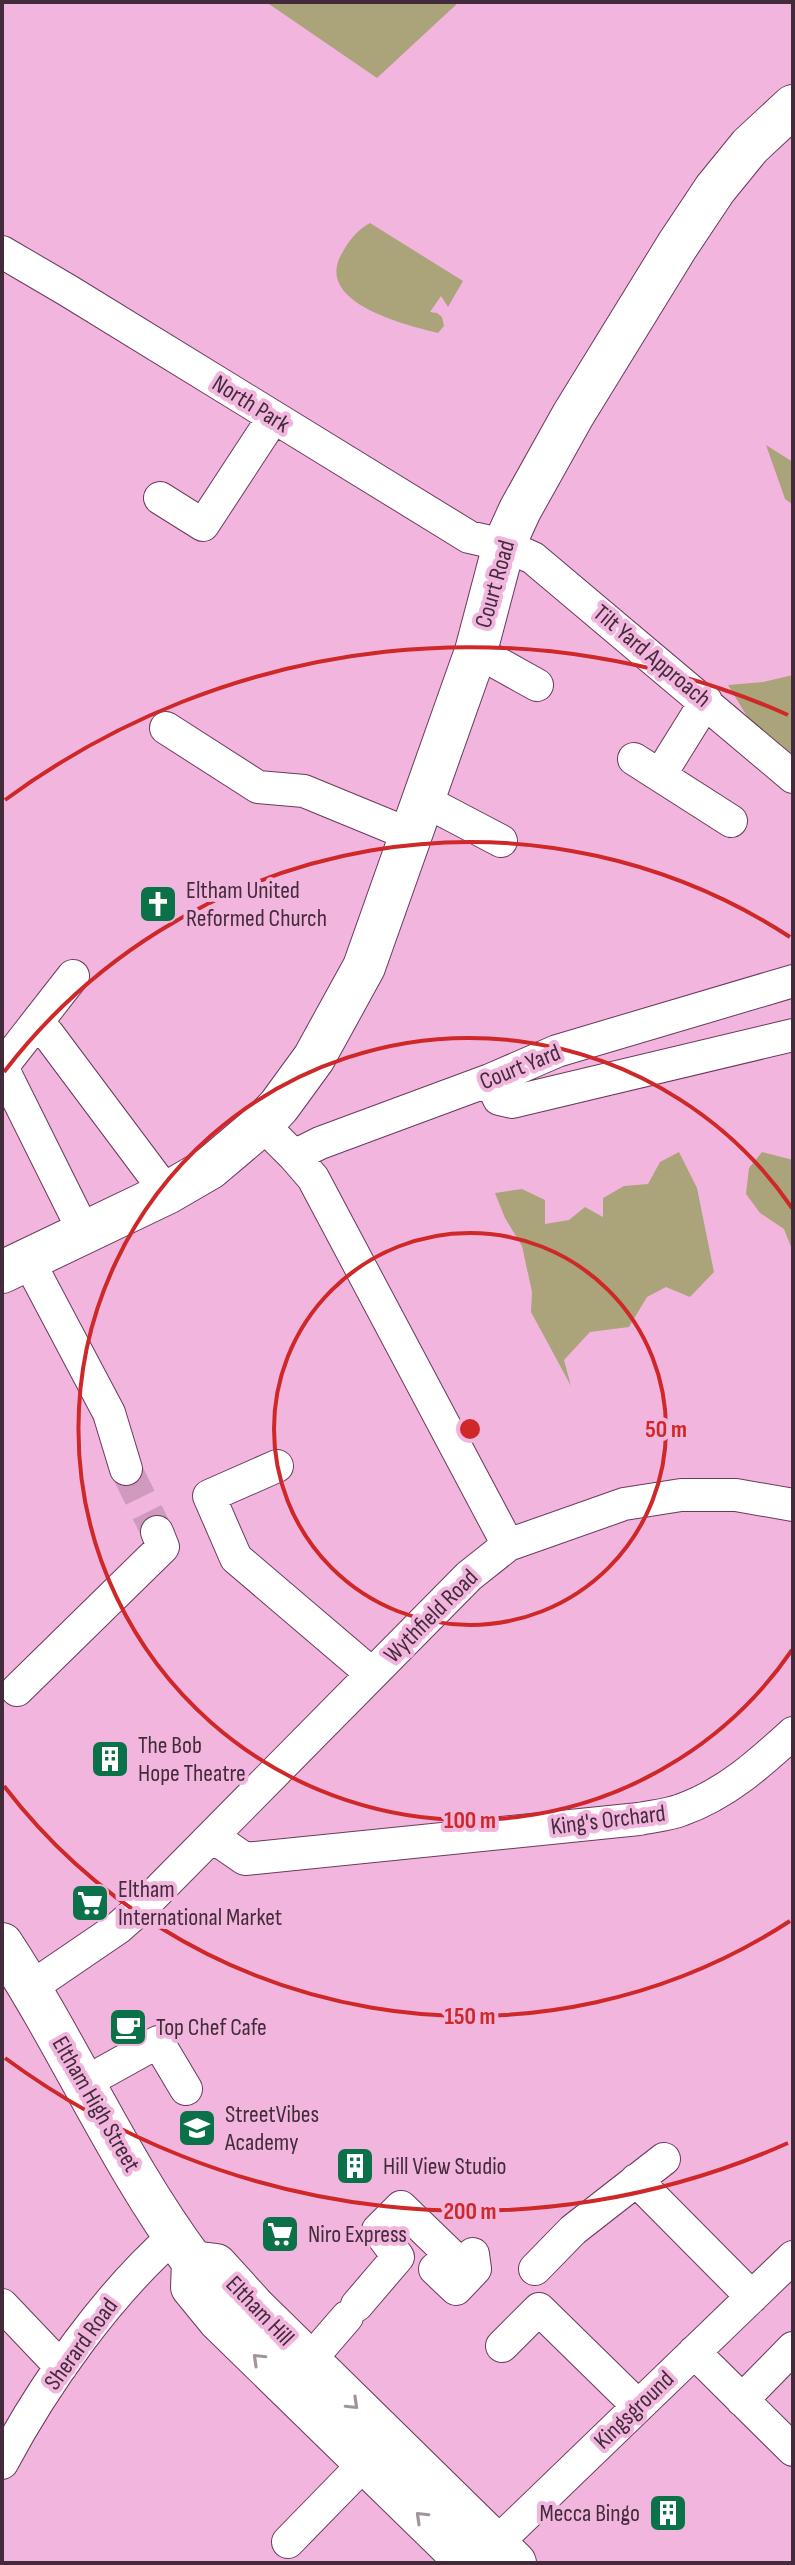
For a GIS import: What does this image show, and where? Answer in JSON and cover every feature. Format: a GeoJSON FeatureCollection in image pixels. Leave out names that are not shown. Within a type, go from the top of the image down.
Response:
{"type":"FeatureCollection","features":[{"type":"Feature","properties":{"kind":"main road","name":"Court Road"},"geometry":{"type":"LineString","coordinates":[[271,1115],[314,1058],[364,967],[476,651],[504,545],[541,470],[715,189],[741,157],[793,106]]}},
{"type":"Feature","properties":{"kind":"main road"},"geometry":{"type":"LineString","coordinates":[[15,1266],[167,1193],[210,1168],[271,1115]]}},
{"type":"Feature","properties":{"kind":"main road","name":"Eltham High Street"},"geometry":{"type":"LineString","coordinates":[[13,1969],[184,2249]]}},
{"type":"Feature","properties":{"kind":"main road","name":"Eltham Hill"},"geometry":{"type":"LineString","coordinates":[[184,2249],[216,2265],[309,2361],[488,2558]]}},
{"type":"Feature","properties":{"kind":"main road","name":"Eltham Hill"},"geometry":{"type":"LineString","coordinates":[[184,2249],[192,2287],[219,2320],[365,2463],[488,2558]]}},
{"type":"Feature","properties":{"kind":"street","name":"North Park"},"geometry":{"type":"LineString","coordinates":[[2,252],[469,537],[504,545]]}},
{"type":"Feature","properties":{"kind":"street"},"geometry":{"type":"LineString","coordinates":[[160,498],[203,525],[273,418]]}},
{"type":"Feature","properties":{"kind":"street","name":"Tilt Yard Approach"},"geometry":{"type":"LineString","coordinates":[[504,545],[533,558],[793,777]]}},
{"type":"Feature","properties":{"kind":"street"},"geometry":{"type":"LineString","coordinates":[[476,651],[537,685]]}},
{"type":"Feature","properties":{"kind":"street"},"geometry":{"type":"LineString","coordinates":[[706,701],[647,767],[731,821]]}},
{"type":"Feature","properties":{"kind":"street"},"geometry":{"type":"LineString","coordinates":[[166,728],[258,787],[304,791],[501,841]]}},
{"type":"Feature","properties":{"kind":"street"},"geometry":{"type":"LineString","coordinates":[[73,976],[2,1067],[85,1234]]}},
{"type":"Feature","properties":{"kind":"street","name":"Court Yard"},"geometry":{"type":"LineString","coordinates":[[294,1156],[320,1143],[490,1080],[557,1051],[793,981]]}},
{"type":"Feature","properties":{"kind":"street"},"geometry":{"type":"LineString","coordinates":[[48,1034],[167,1193]]}},
{"type":"Feature","properties":{"kind":"street"},"geometry":{"type":"LineString","coordinates":[[490,1080],[499,1099],[512,1102],[793,1035]]}},
{"type":"Feature","properties":{"kind":"street"},"geometry":{"type":"LineString","coordinates":[[271,1115],[294,1156],[313,1178],[508,1545],[624,1504],[681,1495],[736,1495],[793,1505]]}},
{"type":"Feature","properties":{"kind":"street"},"geometry":{"type":"LineString","coordinates":[[15,1266],[109,1413],[126,1469]]}},
{"type":"Feature","properties":{"kind":"street"},"geometry":{"type":"LineString","coordinates":[[277,1466],[209,1496],[236,1558],[372,1674]]}},
{"type":"Feature","properties":{"kind":"street"},"geometry":{"type":"LineString","coordinates":[[17,1690],[163,1547],[157,1532]]}},
{"type":"Feature","properties":{"kind":"street","name":"Wythfield Road"},"geometry":{"type":"LineString","coordinates":[[13,1969],[118,1928],[213,1837],[469,1576],[508,1545]]}},
{"type":"Feature","properties":{"kind":"street","name":"King's Orchard"},"geometry":{"type":"LineString","coordinates":[[213,1837],[245,1859],[639,1819],[679,1811],[719,1794],[757,1767],[793,1733]]}},
{"type":"Feature","properties":{"kind":"street"},"geometry":{"type":"LineString","coordinates":[[84,2083],[158,2042],[186,2089]]}},
{"type":"Feature","properties":{"kind":"street"},"geometry":{"type":"LineString","coordinates":[[535,2269],[573,2230],[664,2159]]}},
{"type":"Feature","properties":{"kind":"street"},"geometry":{"type":"LineString","coordinates":[[636,2180],[752,2297]]}},
{"type":"Feature","properties":{"kind":"street"},"geometry":{"type":"LineString","coordinates":[[309,2361],[398,2257],[378,2230],[401,2207],[460,2264],[473,2254],[475,2269],[456,2289],[435,2269]]}},
{"type":"Feature","properties":{"kind":"street","name":"Sherard Road"},"geometry":{"type":"LineString","coordinates":[[2,2463],[61,2367],[123,2287],[184,2249]]}},
{"type":"Feature","properties":{"kind":"street","name":"Kingsground"},"geometry":{"type":"LineString","coordinates":[[488,2558],[638,2406],[793,2257]]}},
{"type":"Feature","properties":{"kind":"street"},"geometry":{"type":"LineString","coordinates":[[2,2305],[61,2367]]}},
{"type":"Feature","properties":{"kind":"street"},"geometry":{"type":"LineString","coordinates":[[502,2346],[539,2309],[638,2406]]}},
{"type":"Feature","properties":{"kind":"street"},"geometry":{"type":"LineString","coordinates":[[742,2400],[793,2348]]}},
{"type":"Feature","properties":{"kind":"street"},"geometry":{"type":"LineString","coordinates":[[694,2352],[793,2450]]}},
{"type":"Feature","properties":{"kind":"street"},"geometry":{"type":"LineString","coordinates":[[288,2542],[365,2463]]}},
{"type":"Feature","properties":{"kind":"shaded area"},"geometry":{"type":"Polygon","coordinates":[[[266,2],[459,2],[377,78],[266,2]]]}},
{"type":"Feature","properties":{"kind":"shaded area"},"geometry":{"type":"Polygon","coordinates":[[[370,223],[463,281],[448,307],[441,296],[430,312],[442,317],[444,326],[438,333],[367,309],[352,299],[341,286],[336,272],[341,255],[353,236],[370,223]]]}},
{"type":"Feature","properties":{"kind":"shaded area"},"geometry":{"type":"Polygon","coordinates":[[[766,445],[793,462],[793,505],[785,499],[766,445]]]}},
{"type":"Feature","properties":{"kind":"shaded area"},"geometry":{"type":"Polygon","coordinates":[[[793,675],[793,755],[748,718],[728,685],[793,675]]]}},
{"type":"Feature","properties":{"kind":"shaded area"},"geometry":{"type":"Polygon","coordinates":[[[679,1152],[697,1188],[714,1272],[690,1297],[666,1287],[647,1297],[629,1327],[590,1332],[564,1360],[571,1386],[531,1312],[532,1292],[522,1246],[505,1218],[495,1193],[522,1189],[545,1200],[545,1224],[569,1220],[585,1207],[603,1217],[603,1198],[624,1186],[648,1184],[660,1162],[679,1152]]]}},
{"type":"Feature","properties":{"kind":"shaded area"},"geometry":{"type":"Polygon","coordinates":[[[762,1152],[793,1160],[793,1252],[784,1229],[760,1213],[746,1194],[749,1168],[762,1152]]]}},
{"type":"Feature","properties":{"kind":"tunnel"},"geometry":{"type":"LineString","coordinates":[[126,1469],[157,1532]]}},
{"type":"Feature","properties":{"kind":"place","name":"Eltham United Reformed Church"},"geometry":{"type":"Point","coordinates":[158,904]}},
{"type":"Feature","properties":{"kind":"place","name":"The Bob Hope Theatre"},"geometry":{"type":"Point","coordinates":[110,1759]}},
{"type":"Feature","properties":{"kind":"place","name":"Eltham International Market"},"geometry":{"type":"Point","coordinates":[90,1903]}},
{"type":"Feature","properties":{"kind":"place","name":"Top Chef Cafe"},"geometry":{"type":"Point","coordinates":[128,2027]}},
{"type":"Feature","properties":{"kind":"place","name":"StreetVibes Academy"},"geometry":{"type":"Point","coordinates":[197,2128]}},
{"type":"Feature","properties":{"kind":"place","name":"Hill View Studio"},"geometry":{"type":"Point","coordinates":[355,2166]}},
{"type":"Feature","properties":{"kind":"place","name":"Niro Express"},"geometry":{"type":"Point","coordinates":[280,2234]}},
{"type":"Feature","properties":{"kind":"place","name":"Mecca Bingo"},"geometry":{"type":"Point","coordinates":[668,2513]}}]}
